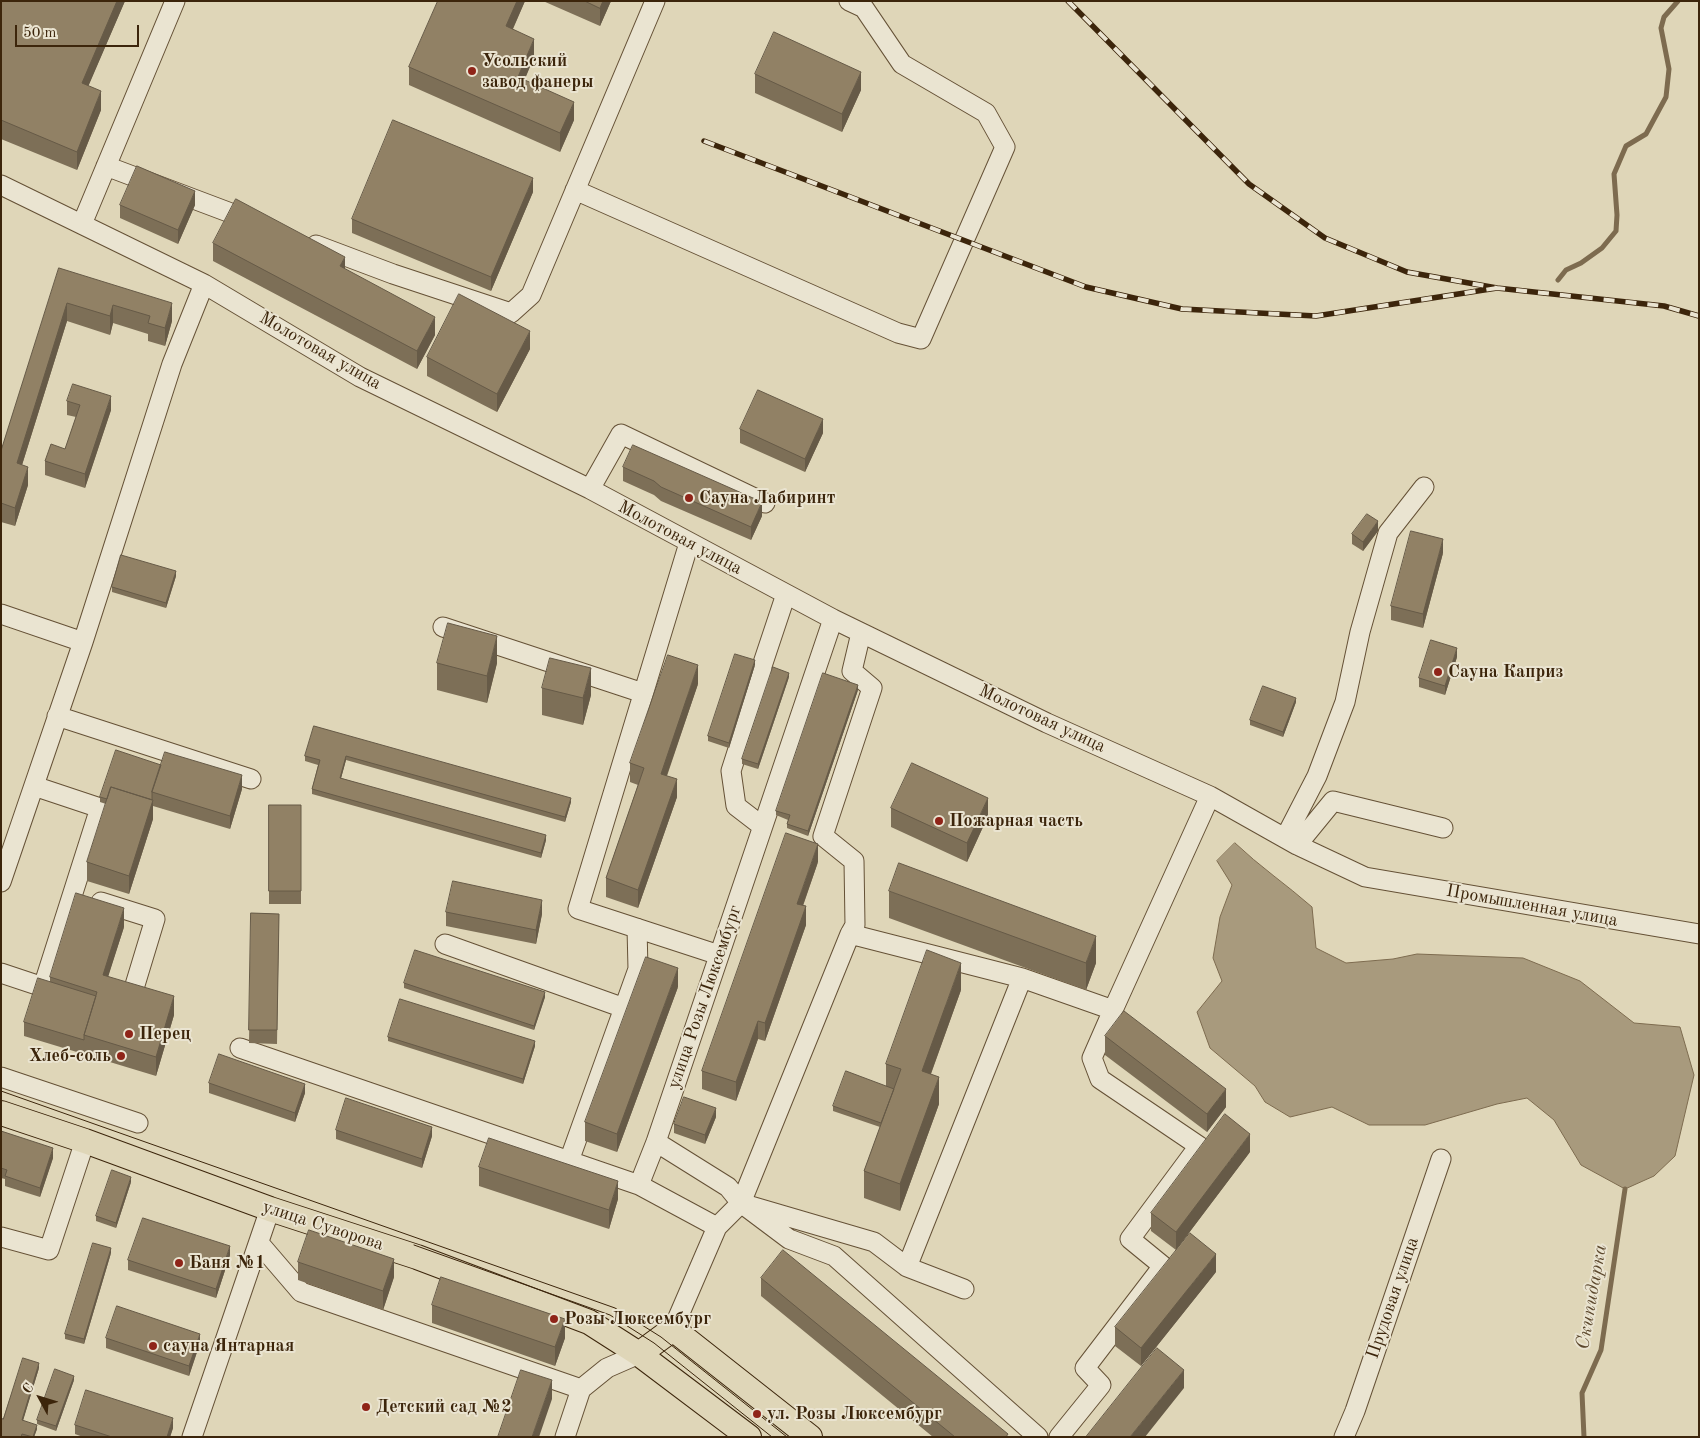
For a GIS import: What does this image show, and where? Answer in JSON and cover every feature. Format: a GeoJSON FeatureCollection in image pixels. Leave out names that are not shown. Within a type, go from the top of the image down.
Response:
{"type":"FeatureCollection","features":[{"type":"Feature","properties":{"kind":"main road","name":"улица Суворова"},"geometry":{"type":"LineString","coordinates":[[1,1113],[86,1141],[270,1209],[416,1257],[589,1322],[639,1354],[749,1437]]}},
{"type":"Feature","properties":{"kind":"main road"},"geometry":{"type":"LineString","coordinates":[[639,1354],[673,1329],[810,1437]]}},
{"type":"Feature","properties":{"kind":"street"},"geometry":{"type":"LineString","coordinates":[[82,224],[175,1]]}},
{"type":"Feature","properties":{"kind":"street"},"geometry":{"type":"LineString","coordinates":[[301,239],[393,274],[510,313],[531,295],[655,1]]}},
{"type":"Feature","properties":{"kind":"street"},"geometry":{"type":"LineString","coordinates":[[575,190],[889,329],[921,339],[1005,147],[986,113],[902,64],[864,8],[849,1]]}},
{"type":"Feature","properties":{"kind":"street"},"geometry":{"type":"LineString","coordinates":[[106,166],[273,229]]}},
{"type":"Feature","properties":{"kind":"street","name":"Молотовая улица"},"geometry":{"type":"LineString","coordinates":[[1,185],[204,284],[360,376],[590,489],[832,619],[1047,723],[1210,796],[1291,842],[1365,877]]}},
{"type":"Feature","properties":{"kind":"street"},"geometry":{"type":"LineString","coordinates":[[1,882],[83,642],[172,364],[204,284]]}},
{"type":"Feature","properties":{"kind":"street"},"geometry":{"type":"LineString","coordinates":[[590,489],[620,434],[765,503]]}},
{"type":"Feature","properties":{"kind":"street"},"geometry":{"type":"LineString","coordinates":[[1291,842],[1345,702],[1360,632],[1388,533],[1424,488]]}},
{"type":"Feature","properties":{"kind":"street"},"geometry":{"type":"LineString","coordinates":[[689,542],[578,909],[719,955]]}},
{"type":"Feature","properties":{"kind":"street"},"geometry":{"type":"LineString","coordinates":[[762,826],[736,806],[731,771],[762,674],[762,666],[786,594]]}},
{"type":"Feature","properties":{"kind":"street"},"geometry":{"type":"LineString","coordinates":[[1,614],[83,642]]}},
{"type":"Feature","properties":{"kind":"street","name":"улица Розы Люксембург"},"geometry":{"type":"LineString","coordinates":[[639,1185],[656,1142],[832,619]]}},
{"type":"Feature","properties":{"kind":"street"},"geometry":{"type":"LineString","coordinates":[[443,627],[643,693]]}},
{"type":"Feature","properties":{"kind":"street"},"geometry":{"type":"LineString","coordinates":[[673,1329],[717,1227],[741,1203],[850,934],[855,926],[854,861],[823,836],[872,688],[852,671],[861,633]]}},
{"type":"Feature","properties":{"kind":"street"},"geometry":{"type":"LineString","coordinates":[[57,716],[251,779]]}},
{"type":"Feature","properties":{"kind":"street"},"geometry":{"type":"LineString","coordinates":[[1,973],[43,987],[100,808],[34,786]]}},
{"type":"Feature","properties":{"kind":"street"},"geometry":{"type":"LineString","coordinates":[[1059,1437],[1102,1386],[1085,1368],[1163,1266],[1130,1239],[1199,1146],[1100,1080],[1092,1058],[1210,796]]}},
{"type":"Feature","properties":{"kind":"street"},"geometry":{"type":"LineString","coordinates":[[1291,842],[1333,802],[1443,828]]}},
{"type":"Feature","properties":{"kind":"street","name":"Промышленная улица"},"geometry":{"type":"LineString","coordinates":[[1365,877],[1699,934]]}},
{"type":"Feature","properties":{"kind":"street"},"geometry":{"type":"LineString","coordinates":[[73,894],[155,919],[135,985]]}},
{"type":"Feature","properties":{"kind":"street"},"geometry":{"type":"LineString","coordinates":[[569,1161],[638,969],[637,928]]}},
{"type":"Feature","properties":{"kind":"street"},"geometry":{"type":"LineString","coordinates":[[850,934],[1022,978],[1113,1010]]}},
{"type":"Feature","properties":{"kind":"street"},"geometry":{"type":"LineString","coordinates":[[445,944],[624,1008]]}},
{"type":"Feature","properties":{"kind":"street"},"geometry":{"type":"LineString","coordinates":[[907,1267],[1022,978]]}},
{"type":"Feature","properties":{"kind":"street"},"geometry":{"type":"LineString","coordinates":[[240,1048],[639,1185],[717,1227]]}},
{"type":"Feature","properties":{"kind":"street"},"geometry":{"type":"LineString","coordinates":[[1,1077],[138,1123]]}},
{"type":"Feature","properties":{"kind":"street"},"geometry":{"type":"LineString","coordinates":[[1,1236],[49,1250],[86,1141]]}},
{"type":"Feature","properties":{"kind":"street"},"geometry":{"type":"LineString","coordinates":[[656,1142],[728,1187],[741,1203],[789,1240],[834,1256],[1038,1437]]}},
{"type":"Feature","properties":{"kind":"street","name":"Прудовая улица"},"geometry":{"type":"LineString","coordinates":[[1344,1437],[1355,1411],[1441,1159]]}},
{"type":"Feature","properties":{"kind":"street"},"geometry":{"type":"LineString","coordinates":[[741,1203],[874,1242],[907,1267],[964,1289]]}},
{"type":"Feature","properties":{"kind":"street"},"geometry":{"type":"LineString","coordinates":[[192,1437],[270,1209]]}},
{"type":"Feature","properties":{"kind":"street"},"geometry":{"type":"LineString","coordinates":[[259,1243],[300,1292],[519,1377],[581,1389]]}},
{"type":"Feature","properties":{"kind":"street"},"geometry":{"type":"LineString","coordinates":[[565,1437],[581,1389],[607,1368],[639,1354]]}},
{"type":"Feature","properties":{"kind":"shaded area"},"geometry":{"type":"Polygon","coordinates":[[[1235,843],[1312,907],[1316,948],[1346,963],[1393,959],[1417,954],[1523,958],[1580,981],[1634,1023],[1680,1027],[1694,1075],[1675,1156],[1654,1176],[1625,1189],[1581,1165],[1554,1120],[1527,1098],[1497,1104],[1425,1125],[1369,1125],[1332,1107],[1290,1117],[1265,1102],[1255,1086],[1210,1048],[1197,1012],[1222,981],[1213,958],[1220,917],[1232,885],[1217,861],[1235,843]]]}},
{"type":"Feature","properties":{"kind":"building"},"geometry":{"type":"Polygon","coordinates":[[[1,1],[117,1],[82,83],[101,91],[77,152],[1,120],[1,1]]]}},
{"type":"Feature","properties":{"kind":"building","name":"Усольский завод фанеры"},"geometry":{"type":"Polygon","coordinates":[[[438,1],[517,1],[506,26],[534,39],[518,77],[574,102],[560,133],[409,67],[438,1]]]}},
{"type":"Feature","properties":{"kind":"building"},"geometry":{"type":"Polygon","coordinates":[[[585,1],[603,1],[600,8],[585,1]]]}},
{"type":"Feature","properties":{"kind":"building"},"geometry":{"type":"Polygon","coordinates":[[[774,32],[861,72],[842,114],[755,74],[774,32]]]}},
{"type":"Feature","properties":{"kind":"building"},"geometry":{"type":"Polygon","coordinates":[[[393,120],[533,178],[491,277],[352,219],[393,120]]]}},
{"type":"Feature","properties":{"kind":"building"},"geometry":{"type":"Polygon","coordinates":[[[137,166],[195,191],[178,230],[120,205],[137,166]]]}},
{"type":"Feature","properties":{"kind":"building"},"geometry":{"type":"Polygon","coordinates":[[[236,199],[345,257],[340,266],[435,317],[417,351],[213,243],[236,199]]]}},
{"type":"Feature","properties":{"kind":"building"},"geometry":{"type":"Polygon","coordinates":[[[59,268],[172,303],[165,328],[148,323],[150,316],[113,305],[110,316],[67,303],[17,463],[28,467],[15,508],[1,503],[1,451],[59,268]]]}},
{"type":"Feature","properties":{"kind":"building"},"geometry":{"type":"Polygon","coordinates":[[[459,294],[530,331],[497,394],[427,357],[459,294]]]}},
{"type":"Feature","properties":{"kind":"building"},"geometry":{"type":"Polygon","coordinates":[[[73,384],[111,396],[85,474],[45,461],[51,444],[65,449],[80,405],[67,401],[73,384]]]}},
{"type":"Feature","properties":{"kind":"building"},"geometry":{"type":"Polygon","coordinates":[[[758,390],[823,419],[805,459],[740,429],[758,390]]]}},
{"type":"Feature","properties":{"kind":"building"},"geometry":{"type":"Polygon","coordinates":[[[633,445],[762,502],[751,527],[661,487],[654,481],[623,467],[633,445]]]}},
{"type":"Feature","properties":{"kind":"building"},"geometry":{"type":"Polygon","coordinates":[[[1367,514],[1378,521],[1363,542],[1352,534],[1367,514]]]}},
{"type":"Feature","properties":{"kind":"building"},"geometry":{"type":"Polygon","coordinates":[[[1411,531],[1443,539],[1423,614],[1391,606],[1411,531]]]}},
{"type":"Feature","properties":{"kind":"building"},"geometry":{"type":"Polygon","coordinates":[[[121,555],[176,571],[166,603],[112,587],[121,555]]]}},
{"type":"Feature","properties":{"kind":"building"},"geometry":{"type":"Polygon","coordinates":[[[448,623],[497,636],[487,676],[437,663],[448,623]]]}},
{"type":"Feature","properties":{"kind":"building","name":"Сауна Каприз"},"geometry":{"type":"Polygon","coordinates":[[[1431,640],[1457,648],[1445,686],[1419,678],[1431,640]]]}},
{"type":"Feature","properties":{"kind":"building"},"geometry":{"type":"Polygon","coordinates":[[[735,654],[755,660],[729,743],[708,736],[735,654]]]}},
{"type":"Feature","properties":{"kind":"building"},"geometry":{"type":"Polygon","coordinates":[[[668,655],[698,665],[661,774],[677,779],[638,890],[606,878],[644,768],[630,763],[668,655]]]}},
{"type":"Feature","properties":{"kind":"building"},"geometry":{"type":"Polygon","coordinates":[[[550,658],[591,668],[583,698],[542,688],[550,658]]]}},
{"type":"Feature","properties":{"kind":"building"},"geometry":{"type":"Polygon","coordinates":[[[773,667],[789,673],[758,764],[742,759],[773,667]]]}},
{"type":"Feature","properties":{"kind":"building"},"geometry":{"type":"Polygon","coordinates":[[[823,673],[858,685],[808,831],[787,824],[790,815],[776,811],[823,673]]]}},
{"type":"Feature","properties":{"kind":"building"},"geometry":{"type":"Polygon","coordinates":[[[1263,686],[1296,698],[1283,732],[1250,720],[1263,686]]]}},
{"type":"Feature","properties":{"kind":"building"},"geometry":{"type":"Polygon","coordinates":[[[314,726],[571,798],[565,817],[346,756],[340,778],[546,835],[541,853],[312,789],[320,760],[305,756],[314,726]]]}},
{"type":"Feature","properties":{"kind":"building"},"geometry":{"type":"Polygon","coordinates":[[[116,750],[161,765],[152,792],[152,800],[111,787],[107,799],[100,797],[116,750]]]}},
{"type":"Feature","properties":{"kind":"building"},"geometry":{"type":"Polygon","coordinates":[[[165,752],[242,775],[230,816],[152,792],[165,752]]]}},
{"type":"Feature","properties":{"kind":"building"},"geometry":{"type":"Polygon","coordinates":[[[912,763],[988,798],[967,843],[891,808],[912,763]]]}},
{"type":"Feature","properties":{"kind":"building"},"geometry":{"type":"Polygon","coordinates":[[[111,787],[153,800],[129,876],[87,862],[111,787]]]}},
{"type":"Feature","properties":{"kind":"building"},"geometry":{"type":"Polygon","coordinates":[[[269,805],[301,805],[301,891],[269,891],[269,805]]]}},
{"type":"Feature","properties":{"kind":"building"},"geometry":{"type":"Polygon","coordinates":[[[786,833],[818,844],[797,904],[806,906],[765,1023],[758,1021],[736,1082],[702,1071],[786,833]]]}},
{"type":"Feature","properties":{"kind":"building"},"geometry":{"type":"Polygon","coordinates":[[[899,863],[1096,936],[1086,963],[889,891],[899,863]]]}},
{"type":"Feature","properties":{"kind":"building"},"geometry":{"type":"Polygon","coordinates":[[[453,881],[542,900],[536,930],[446,912],[453,881]]]}},
{"type":"Feature","properties":{"kind":"building"},"geometry":{"type":"Polygon","coordinates":[[[76,893],[124,908],[103,975],[174,996],[156,1057],[84,1035],[97,992],[50,977],[76,893]]]}},
{"type":"Feature","properties":{"kind":"building"},"geometry":{"type":"Polygon","coordinates":[[[251,913],[279,914],[277,1030],[249,1030],[251,913]]]}},
{"type":"Feature","properties":{"kind":"building"},"geometry":{"type":"Polygon","coordinates":[[[415,950],[545,992],[534,1026],[404,983],[415,950]]]}},
{"type":"Feature","properties":{"kind":"building"},"geometry":{"type":"Polygon","coordinates":[[[927,950],[961,963],[922,1071],[939,1077],[900,1184],[864,1171],[901,1069],[886,1064],[927,950]]]}},
{"type":"Feature","properties":{"kind":"building"},"geometry":{"type":"Polygon","coordinates":[[[646,957],[678,968],[617,1134],[585,1122],[646,957]]]}},
{"type":"Feature","properties":{"kind":"building"},"geometry":{"type":"Polygon","coordinates":[[[38,978],[96,996],[84,1040],[24,1022],[38,978]]]}},
{"type":"Feature","properties":{"kind":"building"},"geometry":{"type":"Polygon","coordinates":[[[400,999],[535,1041],[523,1079],[388,1037],[400,999]]]}},
{"type":"Feature","properties":{"kind":"building"},"geometry":{"type":"Polygon","coordinates":[[[1124,1011],[1226,1089],[1207,1114],[1105,1036],[1124,1011]]]}},
{"type":"Feature","properties":{"kind":"building"},"geometry":{"type":"Polygon","coordinates":[[[219,1054],[305,1084],[295,1113],[209,1083],[219,1054]]]}},
{"type":"Feature","properties":{"kind":"building"},"geometry":{"type":"Polygon","coordinates":[[[846,1071],[894,1089],[881,1123],[833,1106],[846,1071]]]}},
{"type":"Feature","properties":{"kind":"building"},"geometry":{"type":"Polygon","coordinates":[[[684,1097],[716,1108],[705,1135],[674,1124],[684,1097]]]}},
{"type":"Feature","properties":{"kind":"building"},"geometry":{"type":"Polygon","coordinates":[[[346,1098],[432,1127],[422,1159],[336,1130],[346,1098]]]}},
{"type":"Feature","properties":{"kind":"building"},"geometry":{"type":"Polygon","coordinates":[[[1225,1114],[1250,1134],[1176,1232],[1151,1213],[1225,1114]]]}},
{"type":"Feature","properties":{"kind":"building"},"geometry":{"type":"Polygon","coordinates":[[[1,1131],[53,1148],[40,1188],[5,1176],[7,1170],[1,1168],[1,1131]]]}},
{"type":"Feature","properties":{"kind":"building"},"geometry":{"type":"Polygon","coordinates":[[[489,1138],[618,1181],[609,1210],[479,1167],[489,1138]]]}},
{"type":"Feature","properties":{"kind":"building"},"geometry":{"type":"Polygon","coordinates":[[[112,1170],[131,1177],[116,1223],[96,1216],[112,1170]]]}},
{"type":"Feature","properties":{"kind":"building","name":"Баня №1"},"geometry":{"type":"Polygon","coordinates":[[[143,1218],[230,1246],[216,1289],[128,1260],[143,1218]]]}},
{"type":"Feature","properties":{"kind":"building"},"geometry":{"type":"Polygon","coordinates":[[[309,1230],[394,1259],[383,1291],[298,1262],[309,1230]]]}},
{"type":"Feature","properties":{"kind":"building"},"geometry":{"type":"Polygon","coordinates":[[[1190,1233],[1216,1254],[1141,1348],[1115,1327],[1190,1233]]]}},
{"type":"Feature","properties":{"kind":"building"},"geometry":{"type":"Polygon","coordinates":[[[93,1243],[111,1248],[84,1339],[65,1334],[93,1243]]]}},
{"type":"Feature","properties":{"kind":"building"},"geometry":{"type":"Polygon","coordinates":[[[783,1250],[1008,1434],[1006,1437],[955,1437],[761,1278],[783,1250]]]}},
{"type":"Feature","properties":{"kind":"building"},"geometry":{"type":"Polygon","coordinates":[[[441,1277],[565,1319],[555,1347],[432,1305],[441,1277]]]}},
{"type":"Feature","properties":{"kind":"building","name":"сауна Янтарная"},"geometry":{"type":"Polygon","coordinates":[[[117,1306],[200,1334],[189,1366],[106,1338],[117,1306]]]}},
{"type":"Feature","properties":{"kind":"building"},"geometry":{"type":"Polygon","coordinates":[[[1157,1348],[1184,1370],[1130,1437],[1086,1437],[1157,1348]]]}},
{"type":"Feature","properties":{"kind":"building"},"geometry":{"type":"Polygon","coordinates":[[[23,1358],[39,1363],[22,1420],[37,1425],[33,1437],[22,1434],[21,1437],[1,1437],[1,1418],[3,1419],[23,1358]]]}},
{"type":"Feature","properties":{"kind":"building"},"geometry":{"type":"Polygon","coordinates":[[[55,1369],[74,1376],[56,1426],[37,1420],[55,1369]]]}},
{"type":"Feature","properties":{"kind":"building"},"geometry":{"type":"Polygon","coordinates":[[[521,1370],[552,1380],[532,1437],[498,1437],[521,1370]]]}},
{"type":"Feature","properties":{"kind":"building"},"geometry":{"type":"Polygon","coordinates":[[[86,1390],[173,1418],[167,1437],[112,1437],[75,1425],[86,1390]]]}},
{"type":"Feature","properties":{"kind":"waterway","name":"Скипидарка"},"geometry":{"type":"LineString","coordinates":[[1558,280],[1566,270],[1581,263],[1602,248],[1616,231],[1617,215],[1614,174],[1626,146],[1646,134],[1666,97],[1669,69],[1661,28],[1664,17],[1678,1]]}},
{"type":"Feature","properties":{"kind":"waterway","name":"Скипидарка"},"geometry":{"type":"LineString","coordinates":[[1584,1437],[1582,1393],[1601,1350],[1625,1189]]}},
{"type":"Feature","properties":{"kind":"tram line"},"geometry":{"type":"LineString","coordinates":[[1,1091],[615,1308],[661,1337],[787,1437]]}},
{"type":"Feature","properties":{"kind":"tram line"},"geometry":{"type":"LineString","coordinates":[[414,1245],[610,1315],[654,1343],[772,1437]]}},
{"type":"Feature","properties":{"kind":"railway"},"geometry":{"type":"LineString","coordinates":[[1068,1],[1249,184],[1325,238],[1407,272],[1497,288],[1664,306],[1699,316]]}},
{"type":"Feature","properties":{"kind":"railway"},"geometry":{"type":"LineString","coordinates":[[704,141],[1086,287],[1182,309],[1316,316],[1497,288]]}},
{"type":"Feature","properties":{"kind":"place","name":"Усольский завод фанеры"},"geometry":{"type":"Point","coordinates":[472,71]}},
{"type":"Feature","properties":{"kind":"place","name":"Сауна Лабиринт"},"geometry":{"type":"Point","coordinates":[689,498]}},
{"type":"Feature","properties":{"kind":"place","name":"Сауна Каприз"},"geometry":{"type":"Point","coordinates":[1438,672]}},
{"type":"Feature","properties":{"kind":"place","name":"Пожарная часть"},"geometry":{"type":"Point","coordinates":[939,821]}},
{"type":"Feature","properties":{"kind":"place","name":"Перец"},"geometry":{"type":"Point","coordinates":[129,1034]}},
{"type":"Feature","properties":{"kind":"place","name":"Хлеб-соль"},"geometry":{"type":"Point","coordinates":[121,1056]}},
{"type":"Feature","properties":{"kind":"place","name":"Баня №1"},"geometry":{"type":"Point","coordinates":[179,1263]}},
{"type":"Feature","properties":{"kind":"place","name":"Розы Люксембург"},"geometry":{"type":"Point","coordinates":[554,1319]}},
{"type":"Feature","properties":{"kind":"place","name":"сауна Янтарная"},"geometry":{"type":"Point","coordinates":[153,1346]}},
{"type":"Feature","properties":{"kind":"place","name":"Детский сад №2"},"geometry":{"type":"Point","coordinates":[366,1407]}},
{"type":"Feature","properties":{"kind":"place","name":"ул. Розы Люксембург"},"geometry":{"type":"Point","coordinates":[757,1414]}}]}
